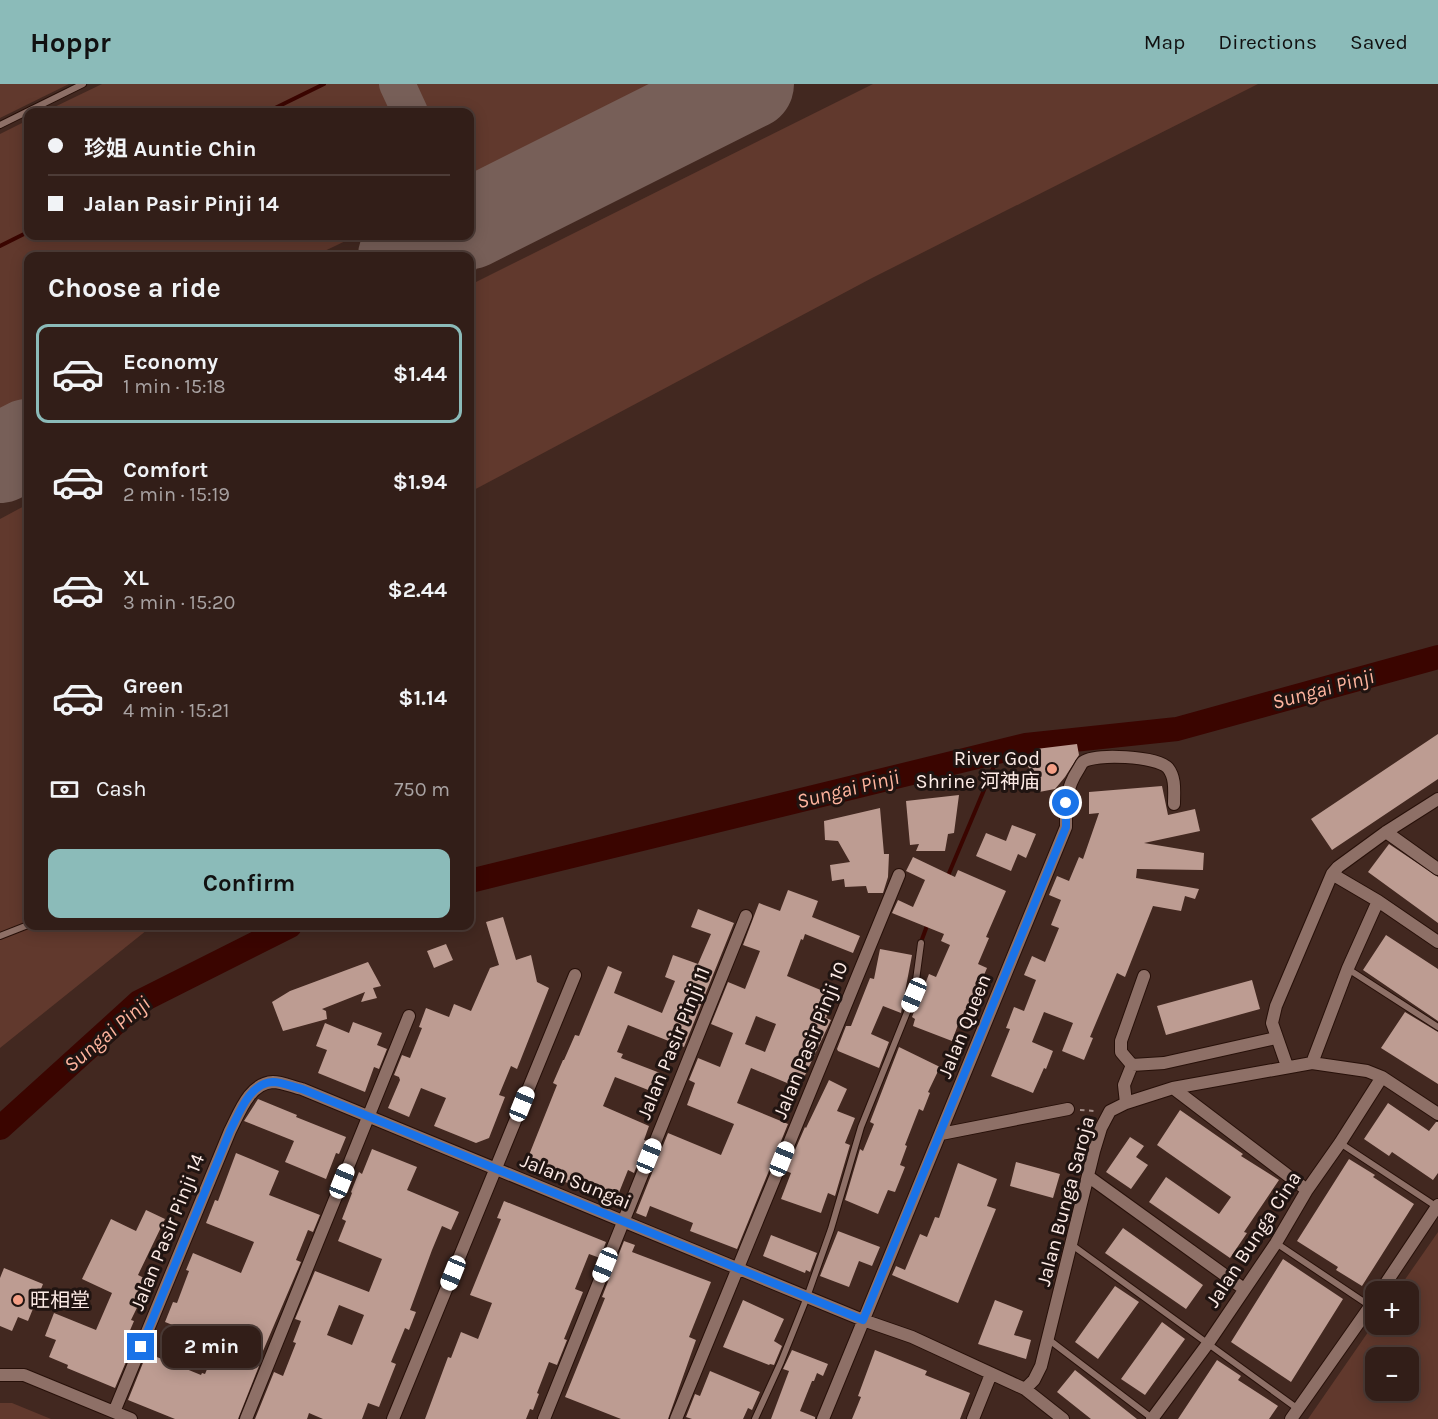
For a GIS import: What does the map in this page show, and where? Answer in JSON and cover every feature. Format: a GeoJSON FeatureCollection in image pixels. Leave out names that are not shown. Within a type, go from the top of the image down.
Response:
{"type":"FeatureCollection","features":[{"type":"Feature","properties":{"kind":"street","name":"Jalan Queen"},"geometry":{"type":"LineString","coordinates":[[823,1419],[1066,827],[1068,787],[1084,762],[1092,759],[1134,757],[1159,762],[1168,768],[1174,782],[1174,804]]}},
{"type":"Feature","properties":{"kind":"street"},"geometry":{"type":"LineString","coordinates":[[1287,1066],[1272,1023],[1276,1006],[1332,874],[1338,867],[1386,832],[1438,799]]}},
{"type":"Feature","properties":{"kind":"street"},"geometry":{"type":"LineString","coordinates":[[1386,832],[1438,869]]}},
{"type":"Feature","properties":{"kind":"street"},"geometry":{"type":"LineString","coordinates":[[1332,874],[1378,901],[1438,942]]}},
{"type":"Feature","properties":{"kind":"street","name":"Jalan Pasir Pinji 10"},"geometry":{"type":"LineString","coordinates":[[675,1419],[899,875]]}},
{"type":"Feature","properties":{"kind":"street"},"geometry":{"type":"LineString","coordinates":[[1312,1063],[1348,969],[1378,901]]}},
{"type":"Feature","properties":{"kind":"street","name":"Jalan Pasir Pinji 11"},"geometry":{"type":"LineString","coordinates":[[544,1419],[746,916]]}},
{"type":"Feature","properties":{"kind":"street"},"geometry":{"type":"LineString","coordinates":[[393,1419],[575,975]]}},
{"type":"Feature","properties":{"kind":"street"},"geometry":{"type":"LineString","coordinates":[[1132,1065],[1121,1052],[1120,1041],[1144,976]]}},
{"type":"Feature","properties":{"kind":"street"},"geometry":{"type":"LineString","coordinates":[[246,1419],[409,1016]]}},
{"type":"Feature","properties":{"kind":"street"},"geometry":{"type":"LineString","coordinates":[[1132,1065],[1164,1063],[1276,1038]]}},
{"type":"Feature","properties":{"kind":"street","name":"Jalan Bunga Saroja"},"geometry":{"type":"LineString","coordinates":[[1024,1389],[1034,1380],[1041,1366],[1101,1128],[1110,1111],[1126,1103],[1173,1088],[1312,1063],[1367,1071],[1382,1077],[1438,1114]]}},
{"type":"Feature","properties":{"kind":"street"},"geometry":{"type":"LineString","coordinates":[[1126,1103],[1124,1085],[1132,1065]]}},
{"type":"Feature","properties":{"kind":"street","name":"Jalan Bunga Cina"},"geometry":{"type":"LineString","coordinates":[[1153,1419],[1276,1243],[1307,1190],[1382,1077]]}},
{"type":"Feature","properties":{"kind":"street","name":"Jalan Sungai"},"geometry":{"type":"LineString","coordinates":[[274,1082],[302,1089],[807,1298],[905,1334],[1024,1389],[1063,1419]]}},
{"type":"Feature","properties":{"kind":"street","name":"Jalan Pasir Pinji 14"},"geometry":{"type":"LineString","coordinates":[[114,1412],[230,1131],[247,1098],[264,1084],[274,1082]]}},
{"type":"Feature","properties":{"kind":"street"},"geometry":{"type":"LineString","coordinates":[[1173,1088],[1307,1190]]}},
{"type":"Feature","properties":{"kind":"street"},"geometry":{"type":"LineString","coordinates":[[941,1134],[1068,1109]]}},
{"type":"Feature","properties":{"kind":"street"},"geometry":{"type":"LineString","coordinates":[[1089,1177],[1245,1289]]}},
{"type":"Feature","properties":{"kind":"street"},"geometry":{"type":"LineString","coordinates":[[1387,1281],[1437,1206]]}},
{"type":"Feature","properties":{"kind":"street"},"geometry":{"type":"LineString","coordinates":[[1294,1414],[1365,1313]]}},
{"type":"Feature","properties":{"kind":"street"},"geometry":{"type":"LineString","coordinates":[[973,1419],[991,1374]]}},
{"type":"Feature","properties":{"kind":"street"},"geometry":{"type":"LineString","coordinates":[[0,1375],[24,1375],[131,1419]]}},
{"type":"Feature","properties":{"kind":"lane"},"geometry":{"type":"LineString","coordinates":[[34,108],[83,84]]}},
{"type":"Feature","properties":{"kind":"lane"},"geometry":{"type":"LineString","coordinates":[[0,125],[24,113]]}},
{"type":"Feature","properties":{"kind":"lane"},"geometry":{"type":"LineString","coordinates":[[0,936],[24,927]]}},
{"type":"Feature","properties":{"kind":"lane"},"geometry":{"type":"LineString","coordinates":[[755,1419],[807,1298],[831,1229],[861,1127],[914,995],[921,943]]}},
{"type":"Feature","properties":{"kind":"lane"},"geometry":{"type":"LineString","coordinates":[[1348,969],[1438,1027]]}},
{"type":"Feature","properties":{"kind":"lane"},"geometry":{"type":"LineString","coordinates":[[1340,1143],[1437,1206]]}},
{"type":"Feature","properties":{"kind":"lane"},"geometry":{"type":"LineString","coordinates":[[1276,1243],[1365,1297]]}},
{"type":"Feature","properties":{"kind":"lane"},"geometry":{"type":"LineString","coordinates":[[1072,1245],[1209,1342],[1294,1414]]}},
{"type":"Feature","properties":{"kind":"lane"},"geometry":{"type":"LineString","coordinates":[[1048,1339],[1153,1419]]}},
{"type":"Feature","properties":{"kind":"path"},"geometry":{"type":"LineString","coordinates":[[1068,1109],[1110,1111]]}},
{"type":"Feature","properties":{"kind":"shaded area"},"geometry":{"type":"Polygon","coordinates":[[[0,84],[69,84],[0,118],[0,84]]]}},
{"type":"Feature","properties":{"kind":"shaded area"},"geometry":{"type":"Polygon","coordinates":[[[102,84],[381,84],[393,108],[52,108],[102,84]]]}},
{"type":"Feature","properties":{"kind":"shaded area"},"geometry":{"type":"Polygon","coordinates":[[[409,84],[660,84],[474,178],[474,108],[421,108],[409,84]]]}},
{"type":"Feature","properties":{"kind":"shaded area"},"geometry":{"type":"Polygon","coordinates":[[[873,84],[1258,84],[872,278],[474,490],[474,283],[873,84]]]}},
{"type":"Feature","properties":{"kind":"shaded area"},"geometry":{"type":"Polygon","coordinates":[[[24,122],[24,240],[348,240],[322,252],[24,252],[24,402],[0,414],[0,134],[24,122]]]}},
{"type":"Feature","properties":{"kind":"shaded area"},"geometry":{"type":"Polygon","coordinates":[[[24,506],[24,930],[147,930],[0,1048],[0,519],[24,506]]]}},
{"type":"Feature","properties":{"kind":"shaded area"},"geometry":{"type":"Polygon","coordinates":[[[1438,1232],[1438,1419],[1308,1419],[1366,1335],[1419,1335],[1419,1281],[1404,1281],[1438,1232]]]}},
{"type":"Feature","properties":{"kind":"shaded area"},"geometry":{"type":"Polygon","coordinates":[[[0,1403],[12,1403],[51,1419],[0,1419],[0,1403]]]}},
{"type":"Feature","properties":{"kind":"building"},"geometry":{"type":"Polygon","coordinates":[[[1438,734],[1438,779],[1332,850],[1311,819],[1438,734]]]}},
{"type":"Feature","properties":{"kind":"building"},"geometry":{"type":"Polygon","coordinates":[[[1077,744],[1079,755],[1065,777],[1055,789],[1039,792],[1026,761],[1036,749],[1077,744]]]}},
{"type":"Feature","properties":{"kind":"building"},"geometry":{"type":"Polygon","coordinates":[[[1162,786],[1168,815],[1195,809],[1200,831],[1144,843],[1204,853],[1203,870],[1137,869],[1136,878],[1199,889],[1195,899],[1185,896],[1181,911],[1153,906],[1125,977],[1117,973],[1090,1037],[1093,1038],[1084,1060],[1062,1051],[1073,1023],[1044,1012],[1032,1042],[1053,1051],[1033,1093],[991,1076],[1010,1029],[1006,1028],[1014,1007],[1024,1011],[1036,980],[1024,975],[1032,956],[1045,962],[1059,928],[1051,925],[1061,900],[1049,895],[1057,876],[1069,881],[1079,857],[1083,859],[1099,813],[1089,814],[1089,792],[1162,786]]]}},
{"type":"Feature","properties":{"kind":"building"},"geometry":{"type":"Polygon","coordinates":[[[959,795],[954,833],[948,834],[945,851],[916,851],[919,844],[910,845],[906,801],[959,795]]]}},
{"type":"Feature","properties":{"kind":"building"},"geometry":{"type":"Polygon","coordinates":[[[880,808],[884,854],[889,854],[888,877],[883,893],[868,893],[866,886],[845,887],[844,879],[832,881],[830,865],[850,862],[838,841],[825,840],[824,821],[880,808]]]}},
{"type":"Feature","properties":{"kind":"building"},"geometry":{"type":"Polygon","coordinates":[[[1012,825],[1036,834],[1026,858],[1018,854],[1011,871],[976,856],[986,833],[1006,841],[1012,825]]]}},
{"type":"Feature","properties":{"kind":"building"},"geometry":{"type":"Polygon","coordinates":[[[1389,844],[1438,877],[1438,923],[1368,872],[1389,844]]]}},
{"type":"Feature","properties":{"kind":"building"},"geometry":{"type":"Polygon","coordinates":[[[913,857],[955,877],[958,870],[1006,891],[986,937],[989,938],[978,964],[987,968],[967,1015],[962,1014],[952,1041],[913,1026],[915,1019],[912,1017],[929,974],[936,977],[950,945],[941,941],[944,934],[892,913],[898,900],[913,907],[925,880],[906,871],[913,857]]]}},
{"type":"Feature","properties":{"kind":"building"},"geometry":{"type":"Polygon","coordinates":[[[788,890],[818,901],[812,917],[860,936],[853,953],[805,934],[803,940],[801,939],[787,976],[835,996],[826,1018],[831,1020],[799,1088],[751,1068],[737,1103],[788,1124],[737,1249],[690,1231],[693,1223],[650,1206],[646,1217],[636,1213],[668,1133],[721,1155],[734,1124],[687,1105],[695,1083],[689,1080],[698,1058],[720,1067],[733,1033],[711,1024],[728,982],[745,989],[760,951],[743,945],[759,903],[780,911],[788,890]],[[756,1016],[745,1044],[765,1052],[776,1024],[756,1016]]]}},
{"type":"Feature","properties":{"kind":"building"},"geometry":{"type":"Polygon","coordinates":[[[698,909],[734,923],[684,1047],[628,1025],[617,1052],[623,1054],[621,1058],[668,1076],[661,1095],[615,1077],[603,1106],[649,1126],[644,1140],[647,1141],[634,1173],[628,1170],[616,1200],[593,1190],[595,1184],[574,1175],[570,1184],[525,1165],[557,1085],[553,1083],[575,1035],[579,1036],[608,966],[622,972],[614,993],[662,1013],[675,981],[665,977],[673,955],[698,964],[711,934],[691,927],[698,909]]]}},
{"type":"Feature","properties":{"kind":"building"},"geometry":{"type":"Polygon","coordinates":[[[503,917],[516,960],[531,955],[537,982],[549,988],[517,1069],[511,1066],[499,1095],[505,1097],[489,1138],[476,1143],[434,1126],[446,1098],[421,1088],[409,1117],[388,1108],[400,1080],[394,1075],[402,1055],[410,1058],[422,1028],[419,1027],[426,1008],[449,1017],[454,1004],[471,1011],[490,968],[499,965],[486,922],[503,917]]]}},
{"type":"Feature","properties":{"kind":"building"},"geometry":{"type":"Polygon","coordinates":[[[1386,935],[1438,969],[1438,1021],[1363,970],[1386,935]]]}},
{"type":"Feature","properties":{"kind":"building"},"geometry":{"type":"Polygon","coordinates":[[[446,944],[453,960],[434,968],[427,951],[446,944]]]}},
{"type":"Feature","properties":{"kind":"building"},"geometry":{"type":"Polygon","coordinates":[[[880,949],[912,955],[901,1013],[883,1006],[871,1034],[889,1042],[879,1068],[837,1049],[846,1026],[851,1026],[870,978],[874,979],[880,949]]]}},
{"type":"Feature","properties":{"kind":"building"},"geometry":{"type":"Polygon","coordinates":[[[368,962],[381,986],[373,988],[377,998],[361,1002],[365,992],[322,1009],[326,1011],[327,1019],[283,1031],[272,1002],[290,991],[368,962]]]}},
{"type":"Feature","properties":{"kind":"building"},"geometry":{"type":"Polygon","coordinates":[[[1252,980],[1260,1009],[1166,1035],[1157,1006],[1252,980]]]}},
{"type":"Feature","properties":{"kind":"building"},"geometry":{"type":"Polygon","coordinates":[[[1405,1012],[1438,1032],[1438,1084],[1381,1048],[1405,1012]]]}},
{"type":"Feature","properties":{"kind":"building"},"geometry":{"type":"Polygon","coordinates":[[[353,1022],[382,1033],[377,1045],[387,1049],[379,1069],[374,1067],[365,1092],[318,1073],[327,1050],[316,1046],[325,1023],[349,1033],[353,1022]]]}},
{"type":"Feature","properties":{"kind":"building"},"geometry":{"type":"Polygon","coordinates":[[[899,1047],[940,1067],[928,1092],[930,1093],[923,1111],[919,1109],[905,1145],[907,1146],[900,1165],[905,1167],[895,1192],[888,1190],[878,1214],[845,1200],[860,1149],[863,1151],[874,1124],[870,1122],[899,1047]]]}},
{"type":"Feature","properties":{"kind":"building"},"geometry":{"type":"Polygon","coordinates":[[[829,1080],[847,1089],[837,1111],[855,1118],[845,1143],[850,1145],[835,1196],[828,1193],[821,1213],[781,1199],[791,1173],[786,1171],[829,1080]]]}},
{"type":"Feature","properties":{"kind":"building"},"geometry":{"type":"Polygon","coordinates":[[[258,1099],[346,1137],[339,1154],[336,1153],[326,1179],[285,1162],[294,1141],[244,1121],[258,1099]]]}},
{"type":"Feature","properties":{"kind":"building"},"geometry":{"type":"Polygon","coordinates":[[[1388,1103],[1429,1131],[1438,1122],[1438,1173],[1433,1180],[1392,1152],[1389,1156],[1364,1139],[1388,1103]]]}},
{"type":"Feature","properties":{"kind":"building"},"geometry":{"type":"Polygon","coordinates":[[[1180,1110],[1243,1154],[1241,1156],[1279,1180],[1244,1232],[1247,1233],[1230,1258],[1149,1202],[1166,1177],[1219,1214],[1231,1197],[1157,1145],[1180,1110]]]}},
{"type":"Feature","properties":{"kind":"building"},"geometry":{"type":"Polygon","coordinates":[[[1130,1137],[1144,1146],[1136,1157],[1148,1165],[1131,1189],[1106,1172],[1130,1137]]]}},
{"type":"Feature","properties":{"kind":"building"},"geometry":{"type":"Polygon","coordinates":[[[372,1149],[417,1167],[407,1190],[459,1212],[451,1230],[442,1226],[432,1250],[410,1310],[416,1312],[409,1330],[405,1328],[391,1362],[396,1364],[379,1407],[368,1403],[362,1419],[323,1419],[309,1413],[307,1419],[255,1419],[274,1372],[283,1376],[296,1343],[293,1342],[301,1321],[295,1319],[315,1271],[369,1292],[382,1259],[338,1241],[346,1221],[342,1219],[351,1192],[359,1172],[362,1174],[372,1149]],[[339,1305],[327,1335],[352,1345],[364,1315],[339,1305]]]}},
{"type":"Feature","properties":{"kind":"building"},"geometry":{"type":"Polygon","coordinates":[[[236,1153],[279,1171],[269,1195],[320,1215],[313,1232],[308,1230],[296,1260],[301,1262],[257,1365],[259,1366],[238,1419],[175,1419],[128,1400],[147,1353],[201,1375],[205,1374],[218,1343],[165,1322],[173,1302],[177,1303],[193,1253],[241,1273],[254,1242],[206,1223],[215,1200],[218,1201],[236,1153]]]}},
{"type":"Feature","properties":{"kind":"building"},"geometry":{"type":"Polygon","coordinates":[[[1349,1159],[1414,1204],[1362,1286],[1336,1270],[1338,1267],[1297,1241],[1349,1159]]]}},
{"type":"Feature","properties":{"kind":"building"},"geometry":{"type":"Polygon","coordinates":[[[1016,1162],[1060,1174],[1053,1198],[1010,1186],[1016,1162]]]}},
{"type":"Feature","properties":{"kind":"building"},"geometry":{"type":"Polygon","coordinates":[[[958,1163],[997,1179],[987,1206],[996,1209],[958,1303],[892,1275],[896,1266],[905,1270],[920,1234],[927,1237],[935,1217],[939,1218],[958,1163]]]}},
{"type":"Feature","properties":{"kind":"building"},"geometry":{"type":"Polygon","coordinates":[[[504,1201],[606,1242],[600,1258],[589,1254],[575,1289],[583,1292],[564,1339],[567,1340],[557,1365],[549,1362],[533,1410],[530,1409],[526,1419],[425,1419],[448,1357],[451,1358],[461,1332],[478,1339],[492,1303],[470,1295],[501,1219],[497,1218],[504,1201]]]}},
{"type":"Feature","properties":{"kind":"building"},"geometry":{"type":"Polygon","coordinates":[[[146,1210],[165,1219],[138,1275],[150,1281],[131,1320],[134,1321],[125,1342],[133,1345],[115,1388],[67,1368],[68,1365],[49,1357],[56,1340],[45,1336],[54,1313],[96,1330],[112,1293],[82,1279],[111,1219],[136,1231],[146,1210]]]}},
{"type":"Feature","properties":{"kind":"building"},"geometry":{"type":"Polygon","coordinates":[[[1123,1228],[1203,1285],[1186,1309],[1105,1253],[1123,1228]]]}},
{"type":"Feature","properties":{"kind":"building"},"geometry":{"type":"Polygon","coordinates":[[[838,1231],[880,1247],[872,1266],[859,1261],[849,1287],[820,1276],[838,1231]]]}},
{"type":"Feature","properties":{"kind":"building"},"geometry":{"type":"Polygon","coordinates":[[[771,1235],[817,1253],[810,1272],[806,1270],[805,1273],[763,1256],[771,1235]]]}},
{"type":"Feature","properties":{"kind":"building"},"geometry":{"type":"Polygon","coordinates":[[[624,1241],[635,1245],[632,1252],[711,1282],[689,1337],[696,1340],[668,1419],[621,1419],[565,1397],[605,1298],[602,1297],[624,1241]]]}},
{"type":"Feature","properties":{"kind":"building"},"geometry":{"type":"Polygon","coordinates":[[[1283,1259],[1343,1299],[1291,1382],[1231,1342],[1283,1259]]]}},
{"type":"Feature","properties":{"kind":"building","name":"旺相堂"},"geometry":{"type":"Polygon","coordinates":[[[4,1268],[43,1284],[28,1321],[18,1317],[12,1331],[0,1326],[0,1278],[4,1268]]]}},
{"type":"Feature","properties":{"kind":"building"},"geometry":{"type":"Polygon","coordinates":[[[1115,1286],[1139,1302],[1098,1359],[1075,1342],[1115,1286]]]}},
{"type":"Feature","properties":{"kind":"building"},"geometry":{"type":"Polygon","coordinates":[[[743,1300],[784,1319],[774,1341],[782,1346],[774,1365],[723,1347],[743,1300]]]}},
{"type":"Feature","properties":{"kind":"building"},"geometry":{"type":"Polygon","coordinates":[[[995,1300],[1023,1311],[1014,1335],[1031,1340],[1026,1359],[978,1344],[995,1300]]]}},
{"type":"Feature","properties":{"kind":"building"},"geometry":{"type":"Polygon","coordinates":[[[1162,1322],[1185,1339],[1145,1395],[1121,1379],[1162,1322]]]}},
{"type":"Feature","properties":{"kind":"building"},"geometry":{"type":"Polygon","coordinates":[[[792,1350],[828,1364],[823,1376],[817,1373],[812,1381],[800,1411],[815,1419],[771,1419],[789,1371],[783,1369],[792,1350]]]}},
{"type":"Feature","properties":{"kind":"building"},"geometry":{"type":"Polygon","coordinates":[[[875,1350],[927,1371],[925,1375],[970,1393],[960,1419],[852,1419],[875,1350]]]}},
{"type":"Feature","properties":{"kind":"building"},"geometry":{"type":"Polygon","coordinates":[[[1217,1360],[1241,1376],[1238,1380],[1278,1406],[1269,1419],[1178,1419],[1217,1360]]]}},
{"type":"Feature","properties":{"kind":"building"},"geometry":{"type":"Polygon","coordinates":[[[1075,1370],[1137,1419],[1091,1419],[1057,1392],[1075,1370]]]}},
{"type":"Feature","properties":{"kind":"building"},"geometry":{"type":"Polygon","coordinates":[[[710,1371],[760,1392],[752,1410],[748,1408],[743,1419],[686,1417],[695,1394],[700,1396],[710,1371]]]}},
{"type":"Feature","properties":{"kind":"waterway"},"geometry":{"type":"LineString","coordinates":[[275,108],[324,84]]}},
{"type":"Feature","properties":{"kind":"waterway"},"geometry":{"type":"LineString","coordinates":[[0,246],[24,234]]}},
{"type":"Feature","properties":{"kind":"waterway","name":"Sungai Pinji"},"geometry":{"type":"LineString","coordinates":[[474,880],[1026,745],[1177,729],[1438,657]]}},
{"type":"Feature","properties":{"kind":"waterway"},"geometry":{"type":"LineString","coordinates":[[947,878],[1000,752]]}},
{"type":"Feature","properties":{"kind":"waterway"},"geometry":{"type":"LineString","coordinates":[[921,942],[928,923]]}},
{"type":"Feature","properties":{"kind":"waterway","name":"Sungai Pinji"},"geometry":{"type":"LineString","coordinates":[[0,1128],[139,1002],[282,930]]}},
{"type":"Feature","properties":{"kind":"taxiway"},"geometry":{"type":"LineString","coordinates":[[397,84],[408,108]]}},
{"type":"Feature","properties":{"kind":"taxiway"},"geometry":{"type":"LineString","coordinates":[[474,201],[493,203],[516,201]]}},
{"type":"Feature","properties":{"kind":"taxiway"},"geometry":{"type":"LineString","coordinates":[[412,252],[426,240]]}},
{"type":"Feature","properties":{"kind":"runway"},"geometry":{"type":"LineString","coordinates":[[474,222],[749,84]]}},
{"type":"Feature","properties":{"kind":"runway"},"geometry":{"type":"LineString","coordinates":[[412,252],[437,240]]}},
{"type":"Feature","properties":{"kind":"runway"},"geometry":{"type":"LineString","coordinates":[[0,458],[24,446]]}},
{"type":"Feature","properties":{"kind":"place","name":"River God Shrine 河神庙"},"geometry":{"type":"Point","coordinates":[1052,769]}},
{"type":"Feature","properties":{"kind":"place","name":"旺相堂"},"geometry":{"type":"Point","coordinates":[18,1300]}},
{"type":"Feature","properties":{"kind":"route"},"geometry":{"type":"LineString","coordinates":[[141,1347],[230,1131],[247,1098],[264,1084],[274,1082],[302,1089],[863,1320],[1066,827],[1066,803]]}}]}
